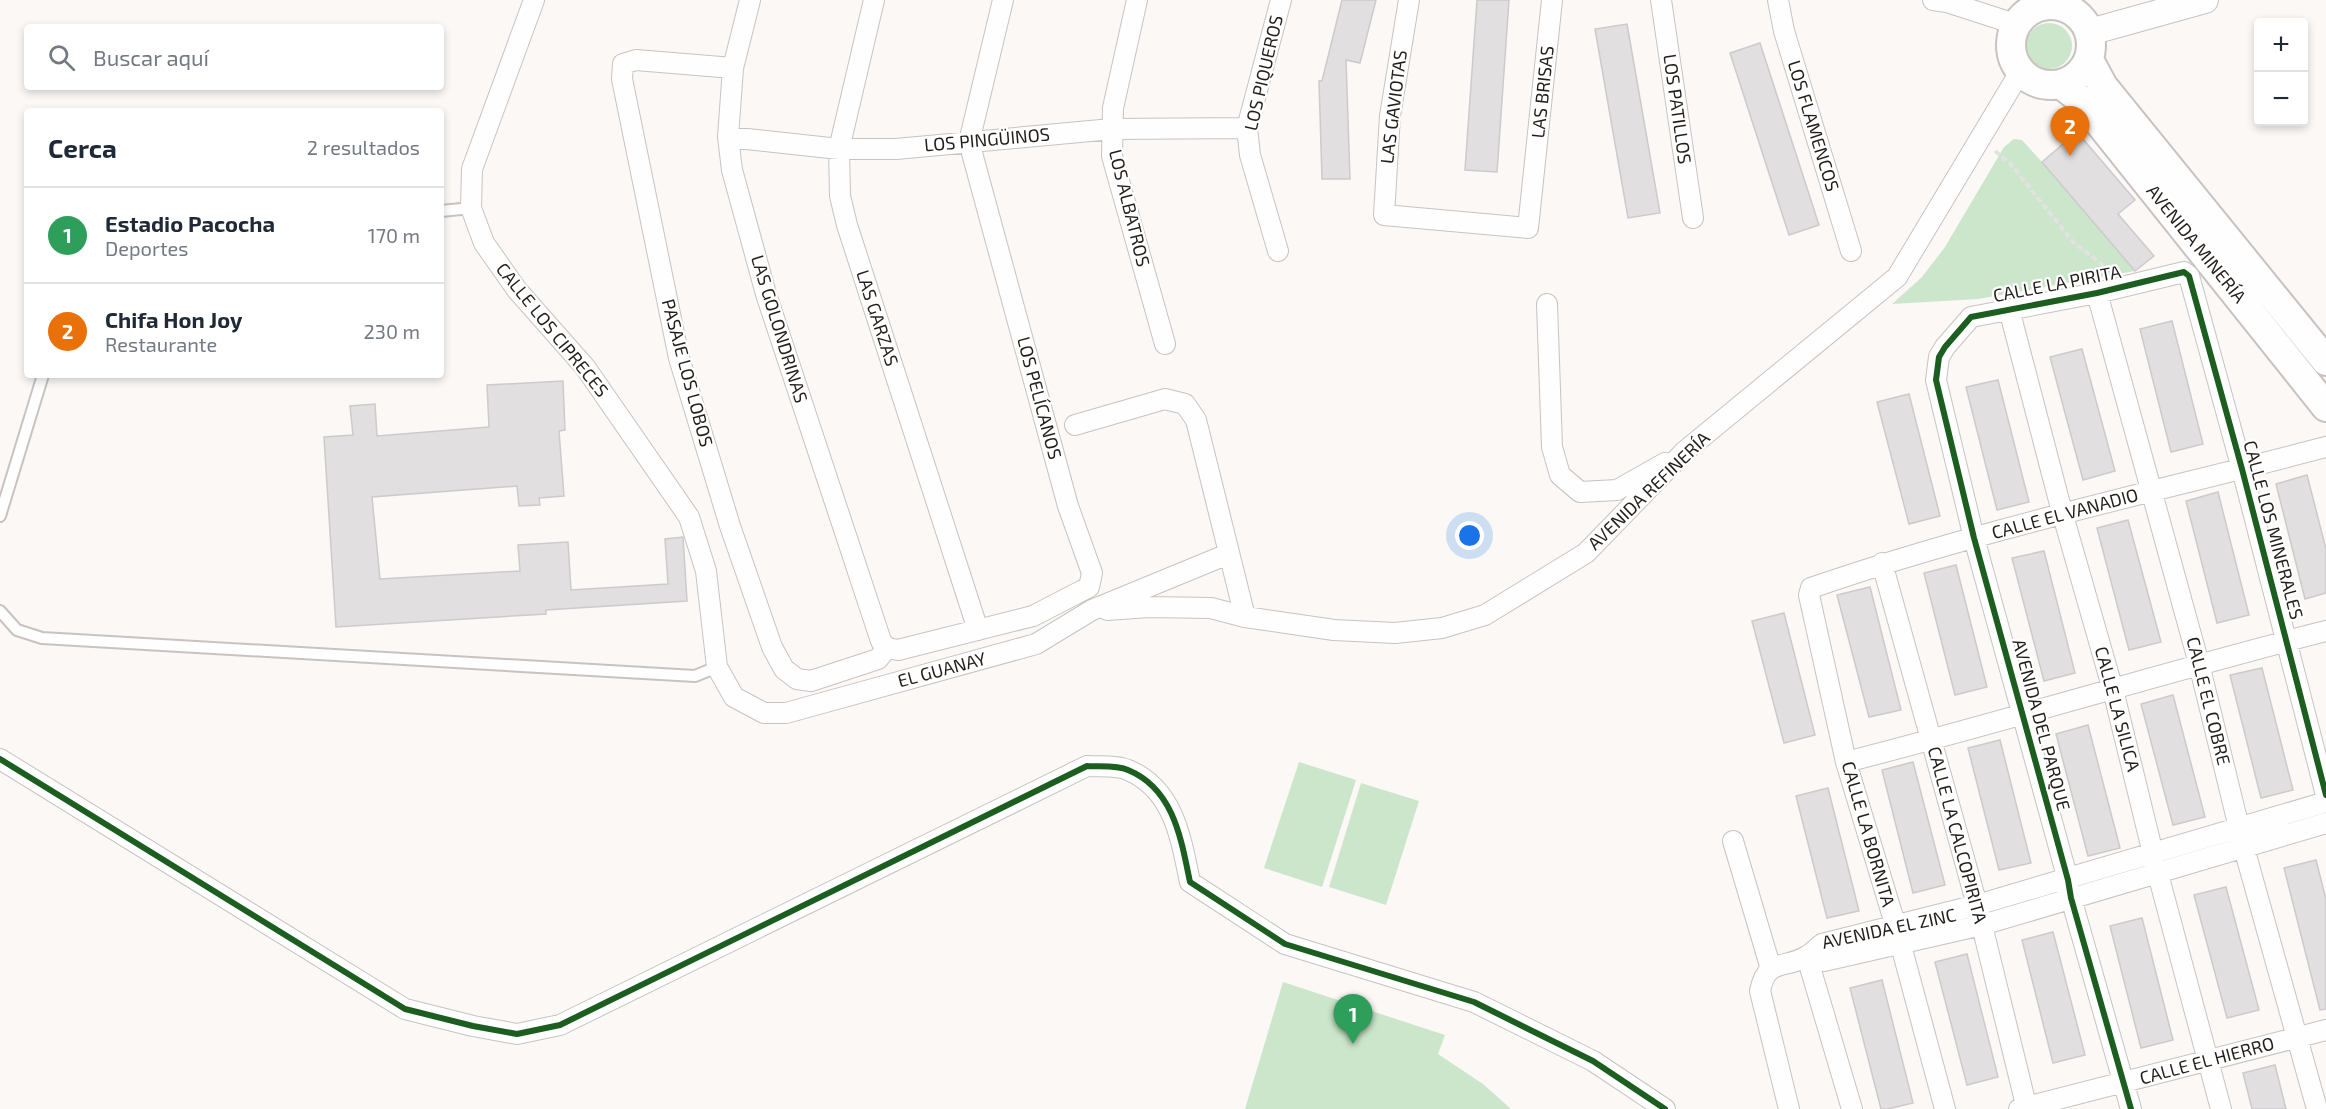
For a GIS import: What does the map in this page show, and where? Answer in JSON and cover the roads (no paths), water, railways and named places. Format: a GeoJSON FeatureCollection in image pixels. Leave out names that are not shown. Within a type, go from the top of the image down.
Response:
{"type":"FeatureCollection","features":[{"type":"Feature","properties":{"kind":"main road"},"geometry":{"type":"LineString","coordinates":[[2053,2],[2076,13],[2090,32],[2089,60],[2073,80],[2062,85],[2039,84],[2020,72],[2011,54],[2015,24],[2032,9],[2053,2]]}},
{"type":"Feature","properties":{"kind":"main road","name":"AVENIDA MINERÍA"},"geometry":{"type":"LineString","coordinates":[[2089,60],[2103,86],[2326,361]]}},
{"type":"Feature","properties":{"kind":"main road","name":"AVENIDA MINERÍA"},"geometry":{"type":"LineString","coordinates":[[2062,85],[2081,100],[2326,407]]}},
{"type":"Feature","properties":{"kind":"street","name":"CALLE LOS CIPRECES"},"geometry":{"type":"LineString","coordinates":[[534,0],[472,169],[471,208],[484,243],[517,290],[585,367],[689,517],[706,571],[717,667],[734,696],[764,713],[786,713]]}},
{"type":"Feature","properties":{"kind":"street","name":"LAS GOLONDRINAS"},"geometry":{"type":"LineString","coordinates":[[750,0],[733,68],[728,137],[732,170],[766,294],[881,641],[887,648]]}},
{"type":"Feature","properties":{"kind":"street","name":"LAS GARZAS"},"geometry":{"type":"LineString","coordinates":[[874,0],[839,149],[840,196],[847,225],[978,630]]}},
{"type":"Feature","properties":{"kind":"street","name":"LOS PELÍCANOS"},"geometry":{"type":"LineString","coordinates":[[887,648],[898,650],[1033,616],[1089,587],[1092,573],[1068,506],[969,142],[1003,0]]}},
{"type":"Feature","properties":{"kind":"street","name":"LOS ALBATROS"},"geometry":{"type":"LineString","coordinates":[[1137,0],[1113,108],[1112,156],[1165,344]]}},
{"type":"Feature","properties":{"kind":"street","name":"LOS PIQUEROS"},"geometry":{"type":"LineString","coordinates":[[1278,250],[1250,156],[1247,128],[1281,0]]}},
{"type":"Feature","properties":{"kind":"street","name":"LAS GAVIOTAS"},"geometry":{"type":"LineString","coordinates":[[1384,215],[1390,116],[1409,0]]}},
{"type":"Feature","properties":{"kind":"street","name":"LAS BRISAS"},"geometry":{"type":"LineString","coordinates":[[1384,215],[1528,228],[1552,0]]}},
{"type":"Feature","properties":{"kind":"street","name":"LOS PATILLOS"},"geometry":{"type":"LineString","coordinates":[[1662,0],[1693,218]]}},
{"type":"Feature","properties":{"kind":"street","name":"LOS FLAMENCOS"},"geometry":{"type":"LineString","coordinates":[[1778,0],[1784,31],[1851,251]]}},
{"type":"Feature","properties":{"kind":"street"},"geometry":{"type":"LineString","coordinates":[[1933,0],[1947,2],[2015,24]]}},
{"type":"Feature","properties":{"kind":"street"},"geometry":{"type":"LineString","coordinates":[[2090,32],[2205,0]]}},
{"type":"Feature","properties":{"kind":"street","name":"PASAJE LOS LOBOS"},"geometry":{"type":"LineString","coordinates":[[733,68],[636,60],[623,64],[622,79],[680,358],[730,526],[772,647],[784,669],[797,679],[811,681],[878,659],[887,648]]}},
{"type":"Feature","properties":{"kind":"street","name":"AVENIDA REFINERÍA"},"geometry":{"type":"LineString","coordinates":[[1092,610],[1149,607],[1211,608],[1245,617],[1334,630],[1395,633],[1442,628],[1485,615],[1586,553],[1685,451],[1897,277],[2020,72]]}},
{"type":"Feature","properties":{"kind":"street","name":"LOS PINGÜINOS"},"geometry":{"type":"LineString","coordinates":[[728,137],[839,149],[896,149],[1112,129],[1247,128]]}},
{"type":"Feature","properties":{"kind":"street","name":"CALLE LA PIRITA"},"geometry":{"type":"LineString","coordinates":[[1945,347],[1971,317],[2097,293],[2184,272],[2187,274]]}},
{"type":"Feature","properties":{"kind":"street","name":"CALLE LOS MINERALES"},"geometry":{"type":"LineString","coordinates":[[2187,274],[2242,469],[2326,795]]}},
{"type":"Feature","properties":{"kind":"street","name":"CALLE EL COBRE"},"geometry":{"type":"LineString","coordinates":[[2097,293],[2199,664],[2244,848],[2317,1109]]}},
{"type":"Feature","properties":{"kind":"street"},"geometry":{"type":"LineString","coordinates":[[1547,304],[1552,447],[1560,475],[1580,492],[1617,490],[1685,451]]}},
{"type":"Feature","properties":{"kind":"street","name":"CALLE LA SILICA"},"geometry":{"type":"LineString","coordinates":[[2009,309],[2062,512],[2113,690],[2158,874],[2221,1109]]}},
{"type":"Feature","properties":{"kind":"street","name":"AVENIDA DEL PARQUE"},"geometry":{"type":"LineString","coordinates":[[1945,347],[1940,357],[1936,380],[1974,538],[2131,1109]]}},
{"type":"Feature","properties":{"kind":"street"},"geometry":{"type":"LineString","coordinates":[[1075,425],[1165,399],[1185,404],[1196,420],[1245,617]]}},
{"type":"Feature","properties":{"kind":"street","name":"CALLE EL VANADIO"},"geometry":{"type":"LineString","coordinates":[[1809,591],[1811,588],[1882,563],[2062,512],[2326,447]]}},
{"type":"Feature","properties":{"kind":"street","name":"EL GUANAY"},"geometry":{"type":"LineString","coordinates":[[786,713],[1036,644],[1092,610],[1228,554]]}},
{"type":"Feature","properties":{"kind":"street","name":"CALLE LA CALCOPIRITA"},"geometry":{"type":"LineString","coordinates":[[1882,563],[1977,905],[2024,1108]]}},
{"type":"Feature","properties":{"kind":"street","name":"CALLE LA BORNITA"},"geometry":{"type":"LineString","coordinates":[[1809,591],[1846,762],[1898,936],[1945,1109]]}},
{"type":"Feature","properties":{"kind":"street"},"geometry":{"type":"LineString","coordinates":[[1846,762],[2022,716],[2199,664],[2326,631]]}},
{"type":"Feature","properties":{"kind":"street"},"geometry":{"type":"LineString","coordinates":[[0,759],[405,1009],[517,1034],[560,1025],[1087,766],[1127,770],[1158,789],[1177,824],[1190,882],[1285,944],[1474,1002],[1593,1062],[1665,1109]]}},
{"type":"Feature","properties":{"kind":"street","name":"AVENIDA EL ZINC"},"geometry":{"type":"LineString","coordinates":[[1771,969],[1807,957],[1822,944],[1982,925],[2154,852],[2326,802]]}},
{"type":"Feature","properties":{"kind":"street","name":"AVENIDA EL ZINC"},"geometry":{"type":"LineString","coordinates":[[1898,936],[1977,905],[2158,874],[2326,823]]}},
{"type":"Feature","properties":{"kind":"street"},"geometry":{"type":"LineString","coordinates":[[1733,841],[1771,969],[1763,977],[1760,991],[1789,1109]]}},
{"type":"Feature","properties":{"kind":"street"},"geometry":{"type":"LineString","coordinates":[[1807,957],[1852,1109]]}},
{"type":"Feature","properties":{"kind":"street","name":"CALLE EL HIERRO"},"geometry":{"type":"LineString","coordinates":[[2024,1108],[2326,1030]]}},
{"type":"Feature","properties":{"kind":"lane"},"geometry":{"type":"LineString","coordinates":[[444,211],[471,208]]}},
{"type":"Feature","properties":{"kind":"lane"},"geometry":{"type":"LineString","coordinates":[[0,516],[42,378]]}},
{"type":"Feature","properties":{"kind":"lane"},"geometry":{"type":"LineString","coordinates":[[0,611],[17,630],[42,638],[695,676],[717,667]]}},
{"type":"Feature","properties":{"kind":"place","name":"Chifa Hon Joy"},"geometry":{"type":"Point","coordinates":[2070,156]}},
{"type":"Feature","properties":{"kind":"place","name":"Estadio Pacocha"},"geometry":{"type":"Point","coordinates":[1353,1044]}}]}
